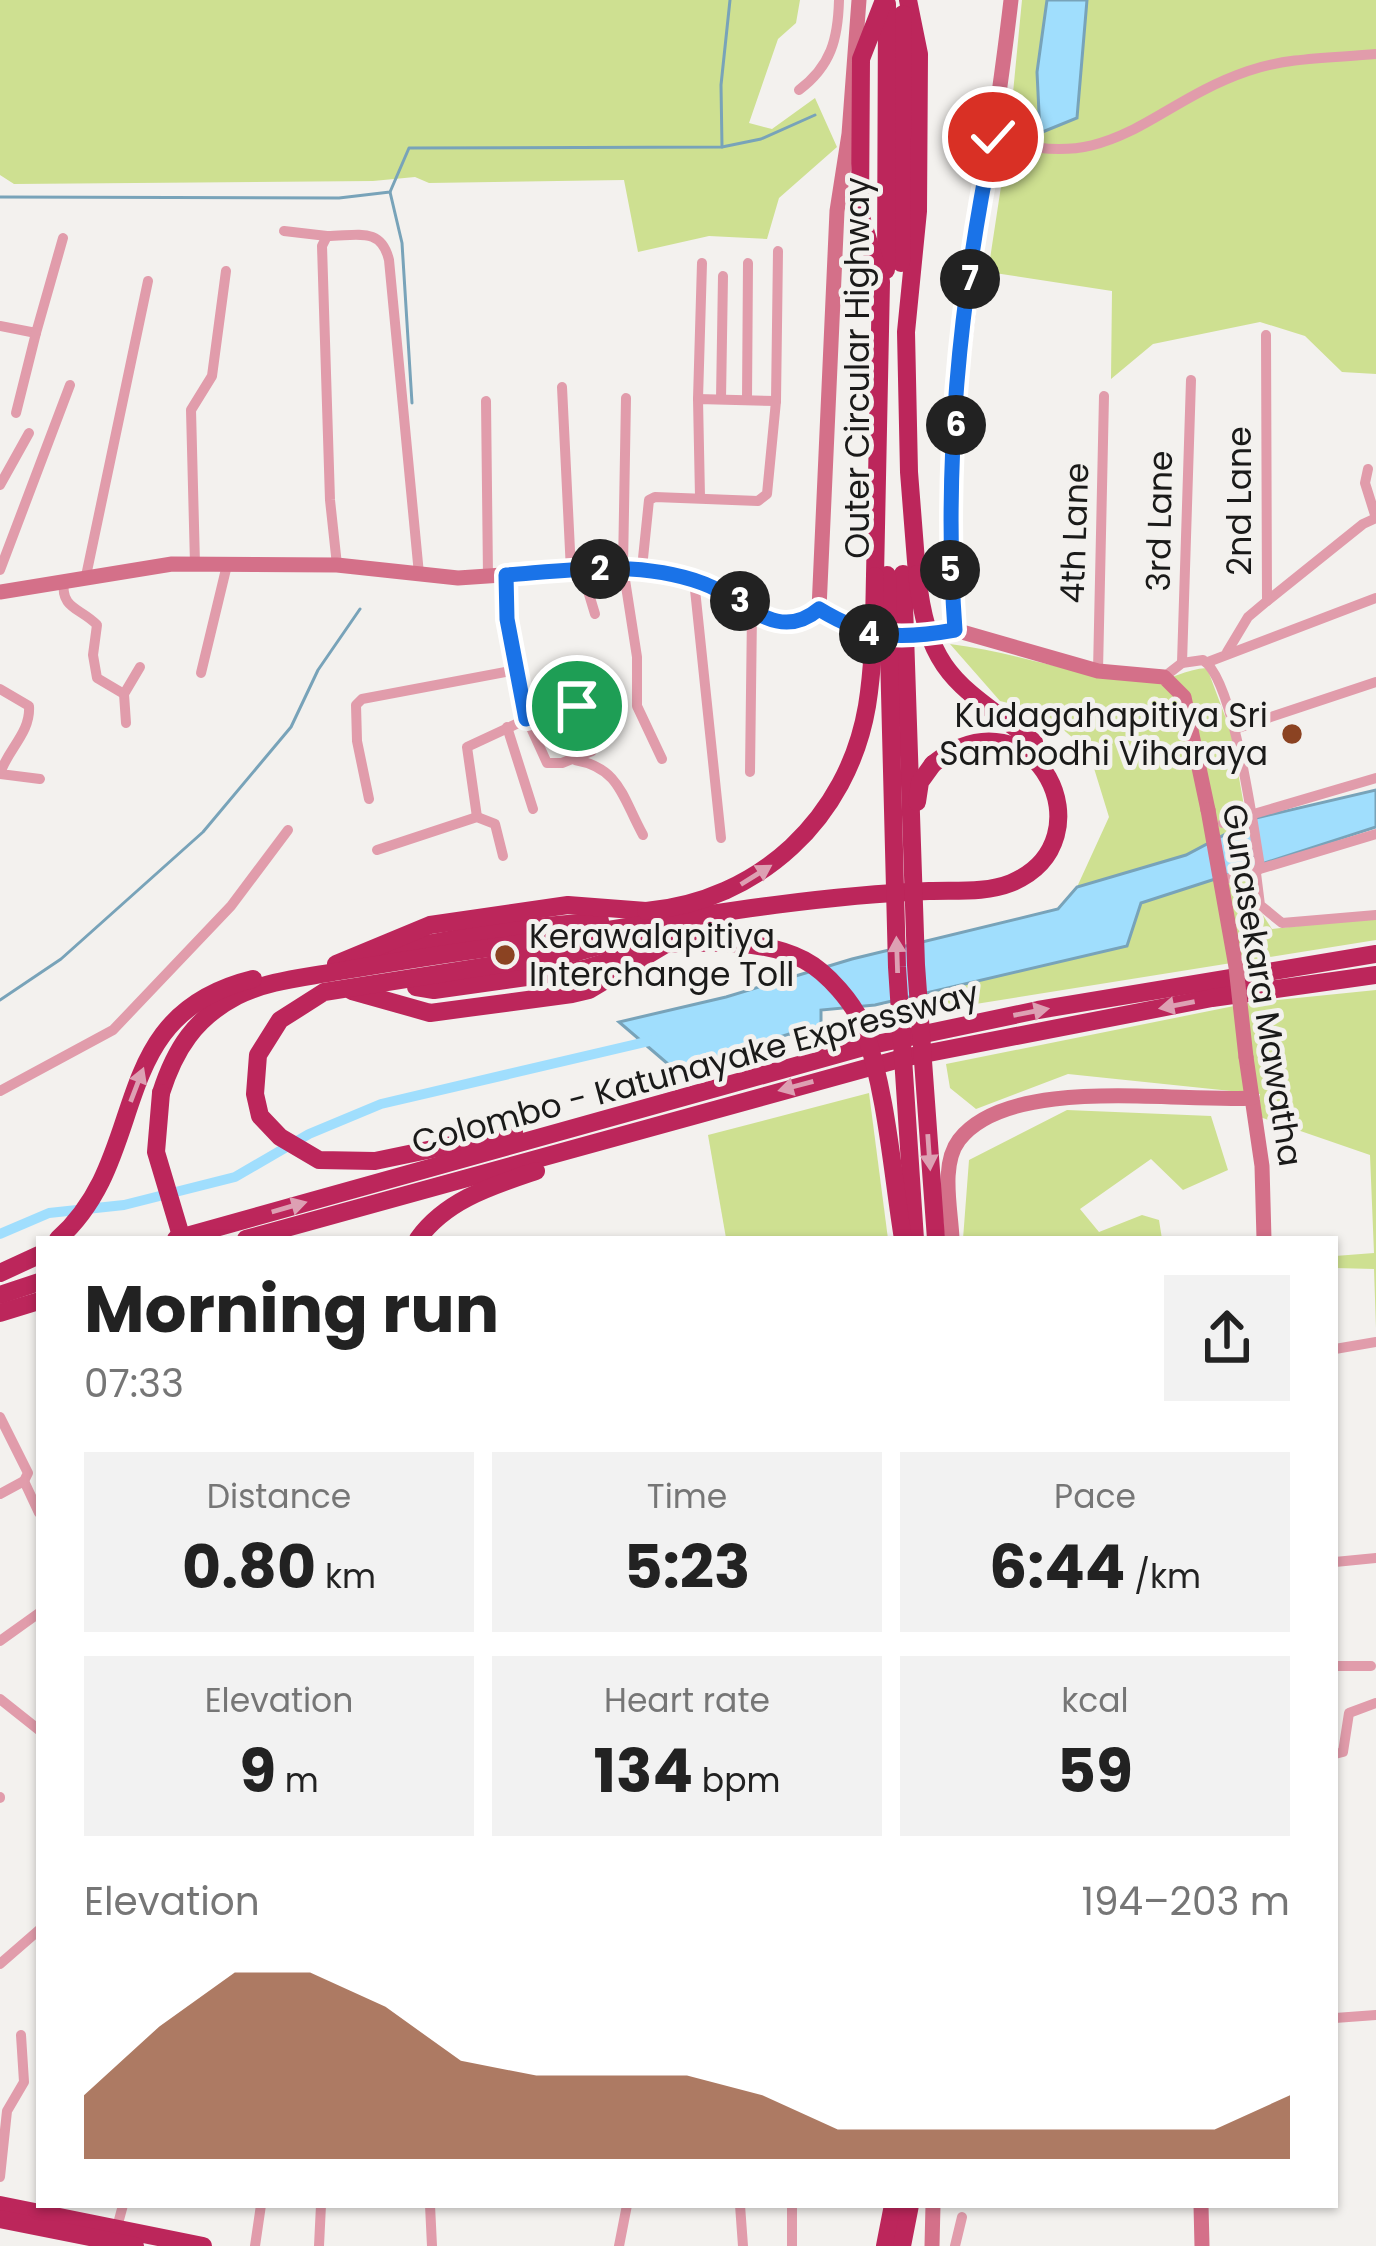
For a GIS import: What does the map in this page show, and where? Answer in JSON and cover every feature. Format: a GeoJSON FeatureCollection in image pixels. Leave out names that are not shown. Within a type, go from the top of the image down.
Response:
{"type":"FeatureCollection","features":[{"type":"Feature","properties":{"kind":"highway"},"geometry":{"type":"LineString","coordinates":[[888,275],[860,214],[861,58],[894,3]]}},
{"type":"Feature","properties":{"kind":"highway"},"geometry":{"type":"LineString","coordinates":[[381,985],[577,952],[673,908],[730,891],[783,857],[819,819],[846,773],[866,710],[874,643],[896,575],[909,472],[906,332],[918,211],[919,54],[894,3]]}},
{"type":"Feature","properties":{"kind":"highway","name":"Outer Circular Highway"},"geometry":{"type":"LineString","coordinates":[[894,3],[888,275],[896,575],[897,967],[915,1236]]}},
{"type":"Feature","properties":{"kind":"highway"},"geometry":{"type":"LineString","coordinates":[[61,1236],[97,1194],[134,1087],[157,1037],[184,1009],[233,984],[277,973],[582,927],[989,897],[1032,881],[1064,842],[1070,816],[1066,788],[1053,763],[1034,742],[947,673],[921,615],[896,575]]}},
{"type":"Feature","properties":{"kind":"highway","name":"Outer Circular Highway"},"geometry":{"type":"LineString","coordinates":[[896,575],[936,1236]]}},
{"type":"Feature","properties":{"kind":"highway"},"geometry":{"type":"LineString","coordinates":[[178,1236],[157,1152],[165,1095],[179,1045],[197,1024],[238,995],[265,984],[642,923],[862,893],[992,888],[1033,870],[1047,854],[1060,812],[1055,790],[1028,752],[1004,741],[980,739],[954,747],[920,782],[916,806],[916,965]]}},
{"type":"Feature","properties":{"kind":"highway"},"geometry":{"type":"LineString","coordinates":[[328,968],[430,925],[568,905],[642,923]]}},
{"type":"Feature","properties":{"kind":"highway"},"geometry":{"type":"LineString","coordinates":[[354,963],[409,939],[568,912],[642,923]]}},
{"type":"Feature","properties":{"kind":"highway"},"geometry":{"type":"LineString","coordinates":[[381,985],[414,1004],[449,1005],[586,984],[667,944]]}},
{"type":"Feature","properties":{"kind":"highway"},"geometry":{"type":"LineString","coordinates":[[381,985],[434,990],[584,969],[667,944]]}},
{"type":"Feature","properties":{"kind":"highway"},"geometry":{"type":"LineString","coordinates":[[665,1102],[375,1161],[319,1160],[280,1137],[260,1116],[254,1075],[267,1035],[296,1007],[324,992],[667,944],[734,944],[781,951],[806,961],[832,983],[863,1025],[903,1236]]}},
{"type":"Feature","properties":{"kind":"highway","name":"Colombo - Katunayake Expressway"},"geometry":{"type":"LineString","coordinates":[[190,1236],[916,1035],[1376,954]]}},
{"type":"Feature","properties":{"kind":"highway"},"geometry":{"type":"LineString","coordinates":[[381,985],[415,996],[455,998],[586,976],[618,958]]}},
{"type":"Feature","properties":{"kind":"highway","name":"Colombo - Katunayake Expressway"},"geometry":{"type":"LineString","coordinates":[[257,1236],[903,1058],[1213,998],[1376,976]]}},
{"type":"Feature","properties":{"kind":"highway"},"geometry":{"type":"LineString","coordinates":[[165,1095],[170,1159],[191,1236]]}},
{"type":"Feature","properties":{"kind":"highway"},"geometry":{"type":"LineString","coordinates":[[421,1236],[442,1213],[472,1196],[716,1108]]}},
{"type":"Feature","properties":{"kind":"highway"},"geometry":{"type":"LineString","coordinates":[[0,1274],[36,1256]]}},
{"type":"Feature","properties":{"kind":"highway"},"geometry":{"type":"LineString","coordinates":[[2,1306],[36,1284]]}},
{"type":"Feature","properties":{"kind":"highway"},"geometry":{"type":"LineString","coordinates":[[2,1306],[36,1302]]}},
{"type":"Feature","properties":{"kind":"highway"},"geometry":{"type":"LineString","coordinates":[[0,2205],[115,2235],[135,2246]]}},
{"type":"Feature","properties":{"kind":"highway"},"geometry":{"type":"LineString","coordinates":[[885,2246],[892,2208]]}},
{"type":"Feature","properties":{"kind":"highway"},"geometry":{"type":"LineString","coordinates":[[902,2246],[909,2208]]}},
{"type":"Feature","properties":{"kind":"highway"},"geometry":{"type":"LineString","coordinates":[[0,2219],[203,2246]]}},
{"type":"Feature","properties":{"kind":"street"},"geometry":{"type":"LineString","coordinates":[[800,90],[822,73],[838,26],[839,0]]}},
{"type":"Feature","properties":{"kind":"street"},"geometry":{"type":"LineString","coordinates":[[0,592],[144,566],[337,565],[488,577],[622,567],[721,589],[768,621],[806,621],[819,609],[837,211],[860,0]]}},
{"type":"Feature","properties":{"kind":"street"},"geometry":{"type":"LineString","coordinates":[[955,630],[950,479],[970,278],[1011,0]]}},
{"type":"Feature","properties":{"kind":"street"},"geometry":{"type":"LineString","coordinates":[[993,137],[1030,149],[1072,150],[1114,141],[1219,82],[1254,68],[1376,54]]}},
{"type":"Feature","properties":{"kind":"street"},"geometry":{"type":"LineString","coordinates":[[284,231],[376,236],[385,242],[419,574]]}},
{"type":"Feature","properties":{"kind":"street"},"geometry":{"type":"LineString","coordinates":[[327,236],[322,269],[330,500],[337,565]]}},
{"type":"Feature","properties":{"kind":"street"},"geometry":{"type":"LineString","coordinates":[[16,413],[63,238]]}},
{"type":"Feature","properties":{"kind":"street"},"geometry":{"type":"LineString","coordinates":[[643,568],[649,500],[764,499],[776,401],[778,251]]}},
{"type":"Feature","properties":{"kind":"street"},"geometry":{"type":"LineString","coordinates":[[700,497],[702,263]]}},
{"type":"Feature","properties":{"kind":"street"},"geometry":{"type":"LineString","coordinates":[[746,399],[748,263]]}},
{"type":"Feature","properties":{"kind":"street"},"geometry":{"type":"LineString","coordinates":[[195,564],[191,410],[209,385],[226,271]]}},
{"type":"Feature","properties":{"kind":"street"},"geometry":{"type":"LineString","coordinates":[[722,399],[723,276]]}},
{"type":"Feature","properties":{"kind":"street"},"geometry":{"type":"LineString","coordinates":[[86,576],[148,281]]}},
{"type":"Feature","properties":{"kind":"street"},"geometry":{"type":"LineString","coordinates":[[0,326],[36,333]]}},
{"type":"Feature","properties":{"kind":"street","name":"2nd Lane"},"geometry":{"type":"LineString","coordinates":[[1227,652],[1248,616],[1267,602],[1266,335]]}},
{"type":"Feature","properties":{"kind":"street","name":"3rd Lane"},"geometry":{"type":"LineString","coordinates":[[1182,663],[1191,380]]}},
{"type":"Feature","properties":{"kind":"street"},"geometry":{"type":"LineString","coordinates":[[0,570],[70,385]]}},
{"type":"Feature","properties":{"kind":"street"},"geometry":{"type":"LineString","coordinates":[[562,387],[576,571],[595,614]]}},
{"type":"Feature","properties":{"kind":"street","name":"4th Lane"},"geometry":{"type":"LineString","coordinates":[[1099,671],[1104,396]]}},
{"type":"Feature","properties":{"kind":"street"},"geometry":{"type":"LineString","coordinates":[[626,398],[622,567],[637,657],[637,706],[662,759]]}},
{"type":"Feature","properties":{"kind":"street"},"geometry":{"type":"LineString","coordinates":[[698,399],[776,401]]}},
{"type":"Feature","properties":{"kind":"street"},"geometry":{"type":"LineString","coordinates":[[486,401],[488,577]]}},
{"type":"Feature","properties":{"kind":"street"},"geometry":{"type":"LineString","coordinates":[[0,485],[29,434]]}},
{"type":"Feature","properties":{"kind":"street"},"geometry":{"type":"LineString","coordinates":[[1267,602],[1376,518],[1365,483],[1368,469]]}},
{"type":"Feature","properties":{"kind":"street"},"geometry":{"type":"LineString","coordinates":[[201,673],[227,565]]}},
{"type":"Feature","properties":{"kind":"street"},"geometry":{"type":"LineString","coordinates":[[506,575],[507,619],[526,719],[547,764],[592,752]]}},
{"type":"Feature","properties":{"kind":"street"},"geometry":{"type":"LineString","coordinates":[[64,580],[62,595],[68,606],[97,626],[93,655],[98,678],[124,694]]}},
{"type":"Feature","properties":{"kind":"street"},"geometry":{"type":"LineString","coordinates":[[694,580],[721,838]]}},
{"type":"Feature","properties":{"kind":"street"},"geometry":{"type":"LineString","coordinates":[[819,609],[868,634],[894,637],[955,630],[1099,671],[1164,676],[1182,663],[1208,662],[1376,598]]}},
{"type":"Feature","properties":{"kind":"street"},"geometry":{"type":"LineString","coordinates":[[750,772],[752,612]]}},
{"type":"Feature","properties":{"kind":"street"},"geometry":{"type":"LineString","coordinates":[[1208,662],[1234,729],[1252,819],[1260,905],[1282,923],[1376,915]]}},
{"type":"Feature","properties":{"kind":"street"},"geometry":{"type":"LineString","coordinates":[[126,723],[124,694],[140,667]]}},
{"type":"Feature","properties":{"kind":"street"},"geometry":{"type":"LineString","coordinates":[[369,799],[357,740],[356,705],[362,699],[516,670]]}},
{"type":"Feature","properties":{"kind":"street","name":"Gunasekara Mawatha"},"geometry":{"type":"LineString","coordinates":[[1164,676],[1184,697],[1208,810],[1236,967],[1262,1166],[1264,1236]]}},
{"type":"Feature","properties":{"kind":"street"},"geometry":{"type":"LineString","coordinates":[[1234,729],[1376,682]]}},
{"type":"Feature","properties":{"kind":"street"},"geometry":{"type":"LineString","coordinates":[[0,688],[29,706],[31,713],[0,775],[40,779]]}},
{"type":"Feature","properties":{"kind":"street"},"geometry":{"type":"LineString","coordinates":[[477,817],[467,747],[526,719],[577,706]]}},
{"type":"Feature","properties":{"kind":"street"},"geometry":{"type":"LineString","coordinates":[[507,727],[533,809]]}},
{"type":"Feature","properties":{"kind":"street"},"geometry":{"type":"LineString","coordinates":[[536,737],[566,727]]}},
{"type":"Feature","properties":{"kind":"street"},"geometry":{"type":"LineString","coordinates":[[571,759],[599,765],[613,776],[643,835]]}},
{"type":"Feature","properties":{"kind":"street"},"geometry":{"type":"LineString","coordinates":[[1223,823],[1252,819],[1376,778]]}},
{"type":"Feature","properties":{"kind":"street"},"geometry":{"type":"LineString","coordinates":[[377,850],[477,817],[495,824],[503,856]]}},
{"type":"Feature","properties":{"kind":"street"},"geometry":{"type":"LineString","coordinates":[[0,1091],[113,1030],[231,906],[287,830]]}},
{"type":"Feature","properties":{"kind":"street"},"geometry":{"type":"LineString","coordinates":[[1230,878],[1376,834]]}},
{"type":"Feature","properties":{"kind":"street"},"geometry":{"type":"LineString","coordinates":[[952,1236],[950,1162],[958,1141],[979,1122],[1067,1096],[1252,1098]]}},
{"type":"Feature","properties":{"kind":"street"},"geometry":{"type":"LineString","coordinates":[[1338,1348],[1376,1342]]}},
{"type":"Feature","properties":{"kind":"street"},"geometry":{"type":"LineString","coordinates":[[0,1418],[3,1432],[28,1473],[24,1481],[0,1494]]}},
{"type":"Feature","properties":{"kind":"street"},"geometry":{"type":"LineString","coordinates":[[24,1481],[36,1507]]}},
{"type":"Feature","properties":{"kind":"street"},"geometry":{"type":"LineString","coordinates":[[1338,1562],[1376,1558]]}},
{"type":"Feature","properties":{"kind":"street"},"geometry":{"type":"LineString","coordinates":[[0,1641],[36,1615]]}},
{"type":"Feature","properties":{"kind":"street"},"geometry":{"type":"LineString","coordinates":[[1338,1666],[1371,1666]]}},
{"type":"Feature","properties":{"kind":"street"},"geometry":{"type":"LineString","coordinates":[[0,1699],[36,1728]]}},
{"type":"Feature","properties":{"kind":"street"},"geometry":{"type":"LineString","coordinates":[[1338,1753],[1347,1746],[1349,1713],[1376,1703]]}},
{"type":"Feature","properties":{"kind":"street"},"geometry":{"type":"LineString","coordinates":[[0,1964],[36,1933]]}},
{"type":"Feature","properties":{"kind":"street"},"geometry":{"type":"LineString","coordinates":[[1338,2018],[1376,2015]]}},
{"type":"Feature","properties":{"kind":"street"},"geometry":{"type":"LineString","coordinates":[[0,2177],[7,2111],[24,2082],[21,2035]]}},
{"type":"Feature","properties":{"kind":"street"},"geometry":{"type":"LineString","coordinates":[[115,2235],[122,2208]]}},
{"type":"Feature","properties":{"kind":"street"},"geometry":{"type":"LineString","coordinates":[[255,2246],[261,2208]]}},
{"type":"Feature","properties":{"kind":"street"},"geometry":{"type":"LineString","coordinates":[[319,2246],[321,2208]]}},
{"type":"Feature","properties":{"kind":"street"},"geometry":{"type":"LineString","coordinates":[[430,2208],[432,2246]]}},
{"type":"Feature","properties":{"kind":"street"},"geometry":{"type":"LineString","coordinates":[[619,2246],[626,2208]]}},
{"type":"Feature","properties":{"kind":"street"},"geometry":{"type":"LineString","coordinates":[[740,2208],[743,2246]]}},
{"type":"Feature","properties":{"kind":"street"},"geometry":{"type":"LineString","coordinates":[[792,2208],[792,2246]]}},
{"type":"Feature","properties":{"kind":"street"},"geometry":{"type":"LineString","coordinates":[[932,2246],[933,2208]]}},
{"type":"Feature","properties":{"kind":"street"},"geometry":{"type":"LineString","coordinates":[[1201,2208],[1202,2246]]}},
{"type":"Feature","properties":{"kind":"street"},"geometry":{"type":"LineString","coordinates":[[955,2246],[962,2217]]}},
{"type":"Feature","properties":{"kind":"green space"},"geometry":{"type":"Polygon","coordinates":[[[0,0],[800,0],[796,23],[778,39],[749,123],[772,129],[815,98],[837,147],[779,198],[767,239],[709,236],[638,252],[624,180],[429,183],[415,177],[14,184],[0,175],[0,0]]]}},
{"type":"Feature","properties":{"kind":"green space"},"geometry":{"type":"Polygon","coordinates":[[[1022,0],[1376,0],[1376,374],[1342,372],[1305,336],[1260,322],[1153,344],[1111,379],[1112,291],[988,272],[1009,134],[1022,0]]]}},
{"type":"Feature","properties":{"kind":"green space"},"geometry":{"type":"Polygon","coordinates":[[[950,644],[1128,679],[1159,680],[1207,668],[1231,732],[1247,823],[1186,855],[1077,887],[1109,817],[1089,752],[1043,712],[1000,701],[950,644]]]}},
{"type":"Feature","properties":{"kind":"green space"},"geometry":{"type":"Polygon","coordinates":[[[1252,867],[1251,897],[1272,929],[1376,917],[1376,940],[938,1010],[930,991],[1127,946],[1141,903],[1252,867]]]}},
{"type":"Feature","properties":{"kind":"green space"},"geometry":{"type":"Polygon","coordinates":[[[1376,990],[1376,1328],[1374,1269],[1338,1268],[1338,1256],[1374,1253],[1370,1155],[1260,1117],[1260,1094],[1068,1074],[976,1109],[950,1088],[946,1064],[1249,1003],[1376,990]]]}},
{"type":"Feature","properties":{"kind":"green space"},"geometry":{"type":"Polygon","coordinates":[[[869,1093],[888,1236],[726,1236],[708,1135],[869,1093]]]}},
{"type":"Feature","properties":{"kind":"green space"},"geometry":{"type":"Polygon","coordinates":[[[1067,1110],[1211,1116],[1228,1170],[1183,1190],[1151,1159],[1080,1209],[1099,1232],[1142,1215],[1159,1220],[1162,1236],[963,1236],[969,1160],[1067,1110]]]}},
{"type":"Feature","properties":{"kind":"water"},"geometry":{"type":"Polygon","coordinates":[[[1047,0],[1087,0],[1077,118],[1040,133],[1037,72],[1047,0]]]}},
{"type":"Feature","properties":{"kind":"water"},"geometry":{"type":"Polygon","coordinates":[[[1376,790],[1376,827],[1141,903],[1127,946],[875,1005],[821,1010],[821,1039],[789,1034],[675,1070],[619,1022],[1058,909],[1077,887],[1186,855],[1256,818],[1376,790]]]}},
{"type":"Feature","properties":{"kind":"waterway"},"geometry":{"type":"LineString","coordinates":[[722,147],[721,85],[730,0]]}},
{"type":"Feature","properties":{"kind":"waterway"},"geometry":{"type":"LineString","coordinates":[[0,197],[339,198],[390,192],[409,148],[722,147],[761,139],[815,115]]}},
{"type":"Feature","properties":{"kind":"waterway"},"geometry":{"type":"LineString","coordinates":[[390,192],[402,243],[412,403]]}},
{"type":"Feature","properties":{"kind":"waterway"},"geometry":{"type":"LineString","coordinates":[[0,1000],[61,959],[203,832],[291,727],[318,670],[360,609]]}},
{"type":"Feature","properties":{"kind":"waterway"},"geometry":{"type":"LineString","coordinates":[[0,1234],[49,1213],[124,1205],[235,1177],[309,1134],[381,1104],[654,1040]]}},
{"type":"Feature","properties":{"kind":"place","name":"Kudagahapitiya Sri Sambodhi Viharaya"},"geometry":{"type":"Point","coordinates":[1292,734]}},
{"type":"Feature","properties":{"kind":"place","name":"Kerawalapitiya Interchange Toll"},"geometry":{"type":"Point","coordinates":[505,955]}},
{"type":"Feature","properties":{"kind":"route"},"geometry":{"type":"LineString","coordinates":[[577,706],[526,719],[507,619],[506,575],[643,568],[721,589],[768,621],[806,621],[819,609],[868,634],[894,637],[955,630],[950,479],[970,278],[993,137]]}}]}
